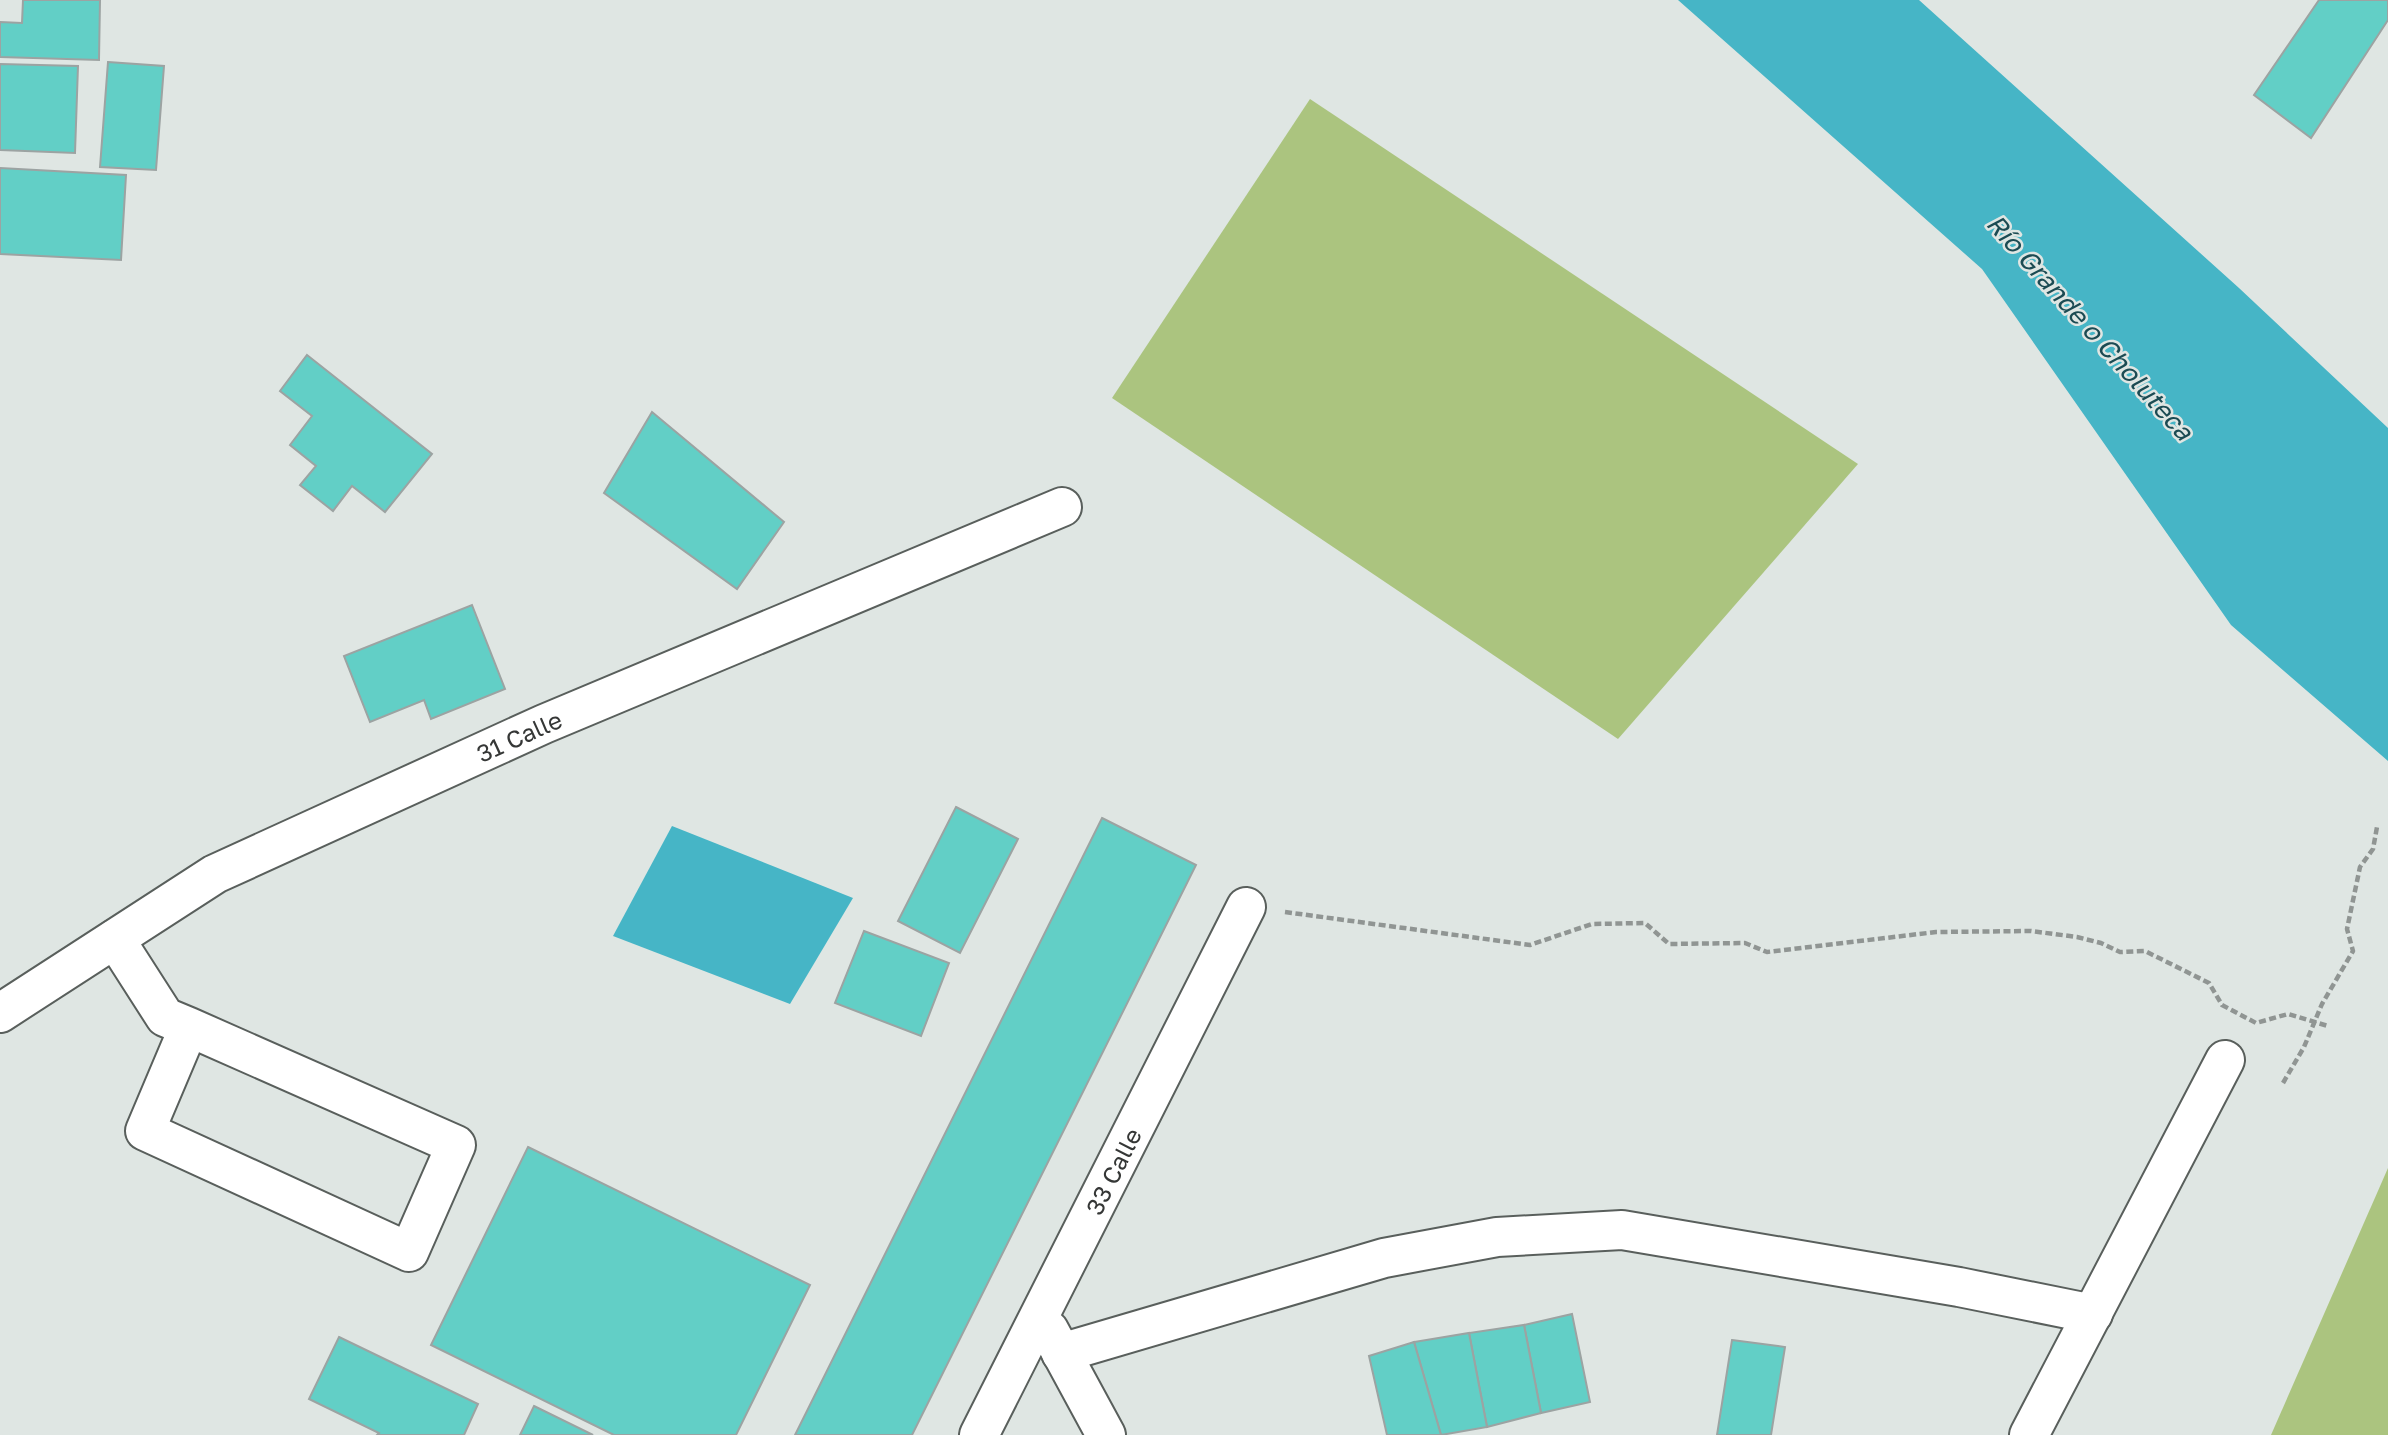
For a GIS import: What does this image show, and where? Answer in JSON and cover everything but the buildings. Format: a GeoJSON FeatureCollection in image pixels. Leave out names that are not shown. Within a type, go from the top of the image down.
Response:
{"type":"FeatureCollection","features":[{"type":"Feature","properties":{"kind":"street","name":"31 Calle"},"geometry":{"type":"LineString","coordinates":[[0,1013],[215,874],[481,752],[1062,508]]}},
{"type":"Feature","properties":{"kind":"street","name":"33 Calle"},"geometry":{"type":"LineString","coordinates":[[979,1435],[1246,907]]}},
{"type":"Feature","properties":{"kind":"street"},"geometry":{"type":"LineString","coordinates":[[115,939],[165,1017],[189,1027],[456,1145],[409,1252],[145,1131],[189,1027]]}},
{"type":"Feature","properties":{"kind":"street"},"geometry":{"type":"LineString","coordinates":[[2029,1435],[2225,1060]]}},
{"type":"Feature","properties":{"kind":"street"},"geometry":{"type":"LineString","coordinates":[[1062,1353],[1384,1258],[1497,1237],[1622,1230],[1959,1287],[2092,1314]]}},
{"type":"Feature","properties":{"kind":"street"},"geometry":{"type":"LineString","coordinates":[[1041,1316],[1106,1435]]}},
{"type":"Feature","properties":{"kind":"path"},"geometry":{"type":"LineString","coordinates":[[2283,1083],[2353,951],[2347,929],[2360,867],[2373,849],[2377,827]]}},
{"type":"Feature","properties":{"kind":"path"},"geometry":{"type":"LineString","coordinates":[[1246,907],[1530,945],[1592,924],[1645,923],[1669,944],[1745,943],[1767,952],[1936,932],[2032,931],[2089,940],[2120,952],[2145,951],[2209,983],[2222,1004],[2256,1023],[2288,1014],[2328,1026]]}},
{"type":"Feature","properties":{"kind":"green space"},"geometry":{"type":"Polygon","coordinates":[[[1310,99],[1858,464],[1618,739],[1112,398],[1310,99]]]}},
{"type":"Feature","properties":{"kind":"green space"},"geometry":{"type":"Polygon","coordinates":[[[2388,1168],[2388,1435],[2271,1435],[2388,1168]]]}},
{"type":"Feature","properties":{"kind":"water","name":"Río Grande o Choluteca"},"geometry":{"type":"Polygon","coordinates":[[[1678,0],[1919,0],[2239,288],[2388,428],[2388,761],[2231,625],[1982,269],[1678,0]]]}},
{"type":"Feature","properties":{"kind":"water"},"geometry":{"type":"Polygon","coordinates":[[[672,826],[853,898],[790,1004],[613,936],[672,826]]]}}]}
